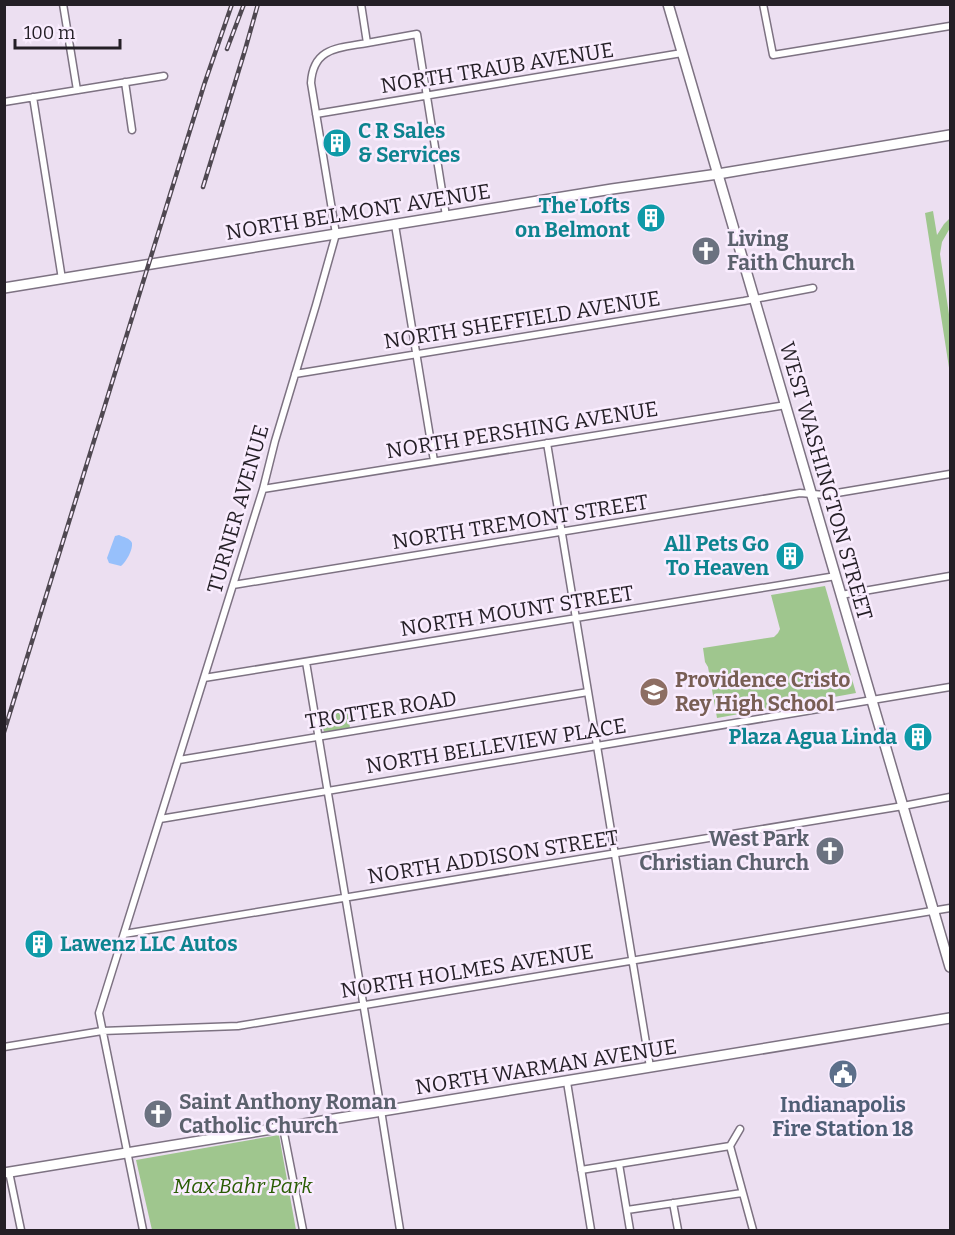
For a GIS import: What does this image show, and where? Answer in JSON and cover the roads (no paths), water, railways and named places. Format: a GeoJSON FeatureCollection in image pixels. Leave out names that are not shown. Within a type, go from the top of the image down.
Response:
{"type":"FeatureCollection","features":[{"type":"Feature","properties":{"kind":"main road","name":"WEST WASHINGTON STREET"},"geometry":{"type":"LineString","coordinates":[[668,4],[951,967]]}},
{"type":"Feature","properties":{"kind":"main road","name":"NORTH BELMONT AVENUE"},"geometry":{"type":"LineString","coordinates":[[4,288],[951,135]]}},
{"type":"Feature","properties":{"kind":"main road","name":"NORTH WARMAN AVENUE"},"geometry":{"type":"LineString","coordinates":[[7,1173],[951,1018]]}},
{"type":"Feature","properties":{"kind":"street"},"geometry":{"type":"LineString","coordinates":[[63,4],[77,90]]}},
{"type":"Feature","properties":{"kind":"street"},"geometry":{"type":"LineString","coordinates":[[361,4],[367,43]]}},
{"type":"Feature","properties":{"kind":"street"},"geometry":{"type":"LineString","coordinates":[[763,4],[773,55],[951,26]]}},
{"type":"Feature","properties":{"kind":"street","name":"TURNER AVENUE"},"geometry":{"type":"LineString","coordinates":[[102,1031],[99,1013],[263,489],[336,234],[311,83],[312,73],[322,55],[334,48],[417,34],[426,96]]}},
{"type":"Feature","properties":{"kind":"street","name":"NORTH TRAUB AVENUE"},"geometry":{"type":"LineString","coordinates":[[316,114],[682,53]]}},
{"type":"Feature","properties":{"kind":"street"},"geometry":{"type":"LineString","coordinates":[[4,102],[164,76]]}},
{"type":"Feature","properties":{"kind":"street"},"geometry":{"type":"LineString","coordinates":[[125,82],[132,130]]}},
{"type":"Feature","properties":{"kind":"street"},"geometry":{"type":"LineString","coordinates":[[426,96],[447,216]]}},
{"type":"Feature","properties":{"kind":"street"},"geometry":{"type":"LineString","coordinates":[[33,97],[62,279]]}},
{"type":"Feature","properties":{"kind":"street"},"geometry":{"type":"LineString","coordinates":[[395,225],[434,461]]}},
{"type":"Feature","properties":{"kind":"street","name":"NORTH SHEFFIELD AVENUE"},"geometry":{"type":"LineString","coordinates":[[295,374],[813,288]]}},
{"type":"Feature","properties":{"kind":"street","name":"NORTH PERSHING AVENUE"},"geometry":{"type":"LineString","coordinates":[[263,489],[786,405]]}},
{"type":"Feature","properties":{"kind":"street"},"geometry":{"type":"LineString","coordinates":[[547,443],[651,1067]]}},
{"type":"Feature","properties":{"kind":"street","name":"NORTH TREMONT STREET"},"geometry":{"type":"LineString","coordinates":[[233,585],[800,494],[825,495],[951,474]]}},
{"type":"Feature","properties":{"kind":"street","name":"NORTH MOUNT STREET"},"geometry":{"type":"LineString","coordinates":[[204,678],[836,576]]}},
{"type":"Feature","properties":{"kind":"street"},"geometry":{"type":"LineString","coordinates":[[841,595],[951,576]]}},
{"type":"Feature","properties":{"kind":"street"},"geometry":{"type":"LineString","coordinates":[[306,662],[400,1230]]}},
{"type":"Feature","properties":{"kind":"street","name":"NORTH BELLEVIEW PLACE"},"geometry":{"type":"LineString","coordinates":[[160,819],[951,687]]}},
{"type":"Feature","properties":{"kind":"street","name":"TROTTER ROAD"},"geometry":{"type":"LineString","coordinates":[[178,760],[588,692]]}},
{"type":"Feature","properties":{"kind":"street","name":"NORTH ADDISON STREET"},"geometry":{"type":"LineString","coordinates":[[124,934],[951,797]]}},
{"type":"Feature","properties":{"kind":"street","name":"NORTH HOLMES AVENUE"},"geometry":{"type":"LineString","coordinates":[[4,1047],[102,1031],[231,1027],[951,908]]}},
{"type":"Feature","properties":{"kind":"street"},"geometry":{"type":"LineString","coordinates":[[102,1031],[143,1230]]}},
{"type":"Feature","properties":{"kind":"street"},"geometry":{"type":"LineString","coordinates":[[567,1082],[591,1230]]}},
{"type":"Feature","properties":{"kind":"street"},"geometry":{"type":"LineString","coordinates":[[283,1128],[303,1230]]}},
{"type":"Feature","properties":{"kind":"street"},"geometry":{"type":"LineString","coordinates":[[740,1129],[730,1146],[753,1230]]}},
{"type":"Feature","properties":{"kind":"street"},"geometry":{"type":"LineString","coordinates":[[581,1170],[730,1146]]}},
{"type":"Feature","properties":{"kind":"street"},"geometry":{"type":"LineString","coordinates":[[619,1164],[630,1230]]}},
{"type":"Feature","properties":{"kind":"street"},"geometry":{"type":"LineString","coordinates":[[7,1173],[21,1230]]}},
{"type":"Feature","properties":{"kind":"street"},"geometry":{"type":"LineString","coordinates":[[627,1210],[742,1192]]}},
{"type":"Feature","properties":{"kind":"street"},"geometry":{"type":"LineString","coordinates":[[673,1203],[678,1230]]}},
{"type":"Feature","properties":{"kind":"water"},"geometry":{"type":"Polygon","coordinates":[[[119,535],[132,543],[129,556],[121,566],[109,563],[107,558],[115,536],[119,535]]]}},
{"type":"Feature","properties":{"kind":"railway"},"geometry":{"type":"LineString","coordinates":[[4,732],[204,85],[232,4]]}},
{"type":"Feature","properties":{"kind":"railway"},"geometry":{"type":"LineString","coordinates":[[227,49],[244,4]]}},
{"type":"Feature","properties":{"kind":"railway"},"geometry":{"type":"LineString","coordinates":[[203,187],[258,4]]}},
{"type":"Feature","properties":{"kind":"place","name":"C R Sales & Services"},"geometry":{"type":"Point","coordinates":[337,143]}},
{"type":"Feature","properties":{"kind":"place","name":"The Lofts on Belmont"},"geometry":{"type":"Point","coordinates":[651,218]}},
{"type":"Feature","properties":{"kind":"place","name":"Living Faith Church"},"geometry":{"type":"Point","coordinates":[706,251]}},
{"type":"Feature","properties":{"kind":"place","name":"All Pets Go To Heaven"},"geometry":{"type":"Point","coordinates":[790,556]}},
{"type":"Feature","properties":{"kind":"place","name":"Providence Cristo Rey High School"},"geometry":{"type":"Point","coordinates":[654,692]}},
{"type":"Feature","properties":{"kind":"place","name":"Plaza Agua Linda"},"geometry":{"type":"Point","coordinates":[918,737]}},
{"type":"Feature","properties":{"kind":"place","name":"West Park Christian Church"},"geometry":{"type":"Point","coordinates":[830,851]}},
{"type":"Feature","properties":{"kind":"place","name":"Lawenz LLC Autos"},"geometry":{"type":"Point","coordinates":[39,944]}},
{"type":"Feature","properties":{"kind":"place","name":"Indianapolis Fire Station 18"},"geometry":{"type":"Point","coordinates":[843,1074]}},
{"type":"Feature","properties":{"kind":"place","name":"Saint Anthony Roman Catholic Church"},"geometry":{"type":"Point","coordinates":[158,1114]}},
{"type":"Feature","properties":{"kind":"park label","name":"Max Bahr Park"},"geometry":{"type":"Point","coordinates":[243,1186]}}]}
